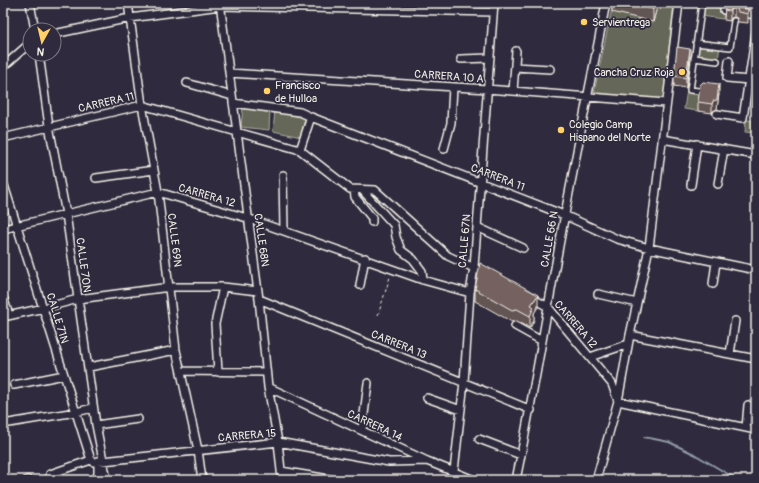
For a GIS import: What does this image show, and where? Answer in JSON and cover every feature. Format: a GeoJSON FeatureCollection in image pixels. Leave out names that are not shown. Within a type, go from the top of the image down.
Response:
{"type":"FeatureCollection","features":[{"type":"Feature","properties":{"kind":"street"},"geometry":{"type":"LineString","coordinates":[[30,3],[34,22]]}},
{"type":"Feature","properties":{"kind":"street","name":"CALLE 69N"},"geometry":{"type":"LineString","coordinates":[[128,3],[142,105],[158,192],[176,350],[198,450],[202,480]]}},
{"type":"Feature","properties":{"kind":"street","name":"CALLE 67N"},"geometry":{"type":"LineString","coordinates":[[453,480],[464,382],[470,293],[474,267],[494,3]]}},
{"type":"Feature","properties":{"kind":"street","name":"CALLE 66 N"},"geometry":{"type":"LineString","coordinates":[[516,480],[531,410],[564,215],[606,3]]}},
{"type":"Feature","properties":{"kind":"street"},"geometry":{"type":"LineString","coordinates":[[596,480],[618,401],[628,344],[649,248],[679,3]]}},
{"type":"Feature","properties":{"kind":"street"},"geometry":{"type":"LineString","coordinates":[[699,91],[690,90],[702,3]]}},
{"type":"Feature","properties":{"kind":"street"},"geometry":{"type":"LineString","coordinates":[[714,3],[756,15]]}},
{"type":"Feature","properties":{"kind":"street"},"geometry":{"type":"LineString","coordinates":[[62,32],[130,18],[220,5],[494,12]]}},
{"type":"Feature","properties":{"kind":"street","name":"CALLE 68N"},"geometry":{"type":"LineString","coordinates":[[220,5],[247,218],[258,291],[268,388],[278,442],[282,480]]}},
{"type":"Feature","properties":{"kind":"street"},"geometry":{"type":"LineString","coordinates":[[696,43],[730,47],[734,21]]}},
{"type":"Feature","properties":{"kind":"street"},"geometry":{"type":"LineString","coordinates":[[717,114],[743,118],[756,32]]}},
{"type":"Feature","properties":{"kind":"street"},"geometry":{"type":"LineString","coordinates":[[3,67],[22,50]]}},
{"type":"Feature","properties":{"kind":"street"},"geometry":{"type":"LineString","coordinates":[[513,91],[516,52]]}},
{"type":"Feature","properties":{"kind":"street"},"geometry":{"type":"LineString","coordinates":[[461,59],[490,58]]}},
{"type":"Feature","properties":{"kind":"street"},"geometry":{"type":"LineString","coordinates":[[694,58],[717,61]]}},
{"type":"Feature","properties":{"kind":"street"},"geometry":{"type":"LineString","coordinates":[[728,61],[727,78],[749,80]]}},
{"type":"Feature","properties":{"kind":"street","name":"CALLE 70N"},"geometry":{"type":"LineString","coordinates":[[40,62],[49,126],[66,214],[89,367],[96,425],[98,461],[107,480]]}},
{"type":"Feature","properties":{"kind":"street"},"geometry":{"type":"LineString","coordinates":[[515,67],[550,69]]}},
{"type":"Feature","properties":{"kind":"street","name":"CARRERA 10 A"},"geometry":{"type":"LineString","coordinates":[[229,73],[487,89],[666,104]]}},
{"type":"Feature","properties":{"kind":"street","name":"CARRERA 11"},"geometry":{"type":"LineString","coordinates":[[187,83],[232,99],[300,112],[564,215],[617,239],[649,248],[756,270]]}},
{"type":"Feature","properties":{"kind":"street"},"geometry":{"type":"LineString","coordinates":[[444,149],[451,122],[453,87]]}},
{"type":"Feature","properties":{"kind":"street","name":"CARRERA 11"},"geometry":{"type":"LineString","coordinates":[[3,138],[142,105],[236,132]]}},
{"type":"Feature","properties":{"kind":"street"},"geometry":{"type":"LineString","coordinates":[[300,150],[311,117]]}},
{"type":"Feature","properties":{"kind":"street"},"geometry":{"type":"LineString","coordinates":[[236,132],[300,150],[350,189],[375,190],[448,256],[474,267],[494,278]]}},
{"type":"Feature","properties":{"kind":"street"},"geometry":{"type":"LineString","coordinates":[[662,139],[756,155]]}},
{"type":"Feature","properties":{"kind":"street"},"geometry":{"type":"LineString","coordinates":[[691,185],[696,144]]}},
{"type":"Feature","properties":{"kind":"street"},"geometry":{"type":"LineString","coordinates":[[718,184],[724,149]]}},
{"type":"Feature","properties":{"kind":"street"},"geometry":{"type":"LineString","coordinates":[[96,178],[154,170]]}},
{"type":"Feature","properties":{"kind":"street"},"geometry":{"type":"LineString","coordinates":[[283,175],[284,230]]}},
{"type":"Feature","properties":{"kind":"street","name":"CALLE 71N"},"geometry":{"type":"LineString","coordinates":[[3,182],[76,412],[98,461]]}},
{"type":"Feature","properties":{"kind":"street"},"geometry":{"type":"LineString","coordinates":[[354,190],[355,197],[372,218],[372,222]]}},
{"type":"Feature","properties":{"kind":"street"},"geometry":{"type":"LineString","coordinates":[[362,190],[394,224],[396,237],[401,250],[413,259],[422,271],[423,280]]}},
{"type":"Feature","properties":{"kind":"street","name":"CARRERA 12"},"geometry":{"type":"LineString","coordinates":[[3,229],[158,192],[247,218],[365,258],[423,280],[470,293]]}},
{"type":"Feature","properties":{"kind":"street"},"geometry":{"type":"LineString","coordinates":[[477,228],[523,248]]}},
{"type":"Feature","properties":{"kind":"street"},"geometry":{"type":"LineString","coordinates":[[360,285],[365,258]]}},
{"type":"Feature","properties":{"kind":"street"},"geometry":{"type":"LineString","coordinates":[[712,284],[716,262]]}},
{"type":"Feature","properties":{"kind":"street"},"geometry":{"type":"LineString","coordinates":[[218,372],[215,324],[223,286]]}},
{"type":"Feature","properties":{"kind":"street"},"geometry":{"type":"LineString","coordinates":[[3,297],[6,316],[78,299],[170,287],[223,286],[258,291]]}},
{"type":"Feature","properties":{"kind":"street","name":"CARRERA 12"},"geometry":{"type":"LineString","coordinates":[[521,292],[548,307],[612,384],[618,401]]}},
{"type":"Feature","properties":{"kind":"street"},"geometry":{"type":"LineString","coordinates":[[598,294],[637,303]]}},
{"type":"Feature","properties":{"kind":"street","name":"CARRERA 13"},"geometry":{"type":"LineString","coordinates":[[259,299],[531,410]]}},
{"type":"Feature","properties":{"kind":"street"},"geometry":{"type":"LineString","coordinates":[[730,354],[735,321]]}},
{"type":"Feature","properties":{"kind":"street"},"geometry":{"type":"LineString","coordinates":[[515,326],[542,341]]}},
{"type":"Feature","properties":{"kind":"street"},"geometry":{"type":"LineString","coordinates":[[630,335],[756,359]]}},
{"type":"Feature","properties":{"kind":"street"},"geometry":{"type":"LineString","coordinates":[[590,357],[628,344]]}},
{"type":"Feature","properties":{"kind":"street"},"geometry":{"type":"LineString","coordinates":[[89,367],[176,350]]}},
{"type":"Feature","properties":{"kind":"street"},"geometry":{"type":"LineString","coordinates":[[181,371],[266,372]]}},
{"type":"Feature","properties":{"kind":"street"},"geometry":{"type":"LineString","coordinates":[[14,385],[64,374]]}},
{"type":"Feature","properties":{"kind":"street"},"geometry":{"type":"LineString","coordinates":[[362,430],[368,383]]}},
{"type":"Feature","properties":{"kind":"street","name":"CARRERA 14"},"geometry":{"type":"LineString","coordinates":[[268,388],[427,461],[474,480]]}},
{"type":"Feature","properties":{"kind":"street"},"geometry":{"type":"LineString","coordinates":[[427,398],[461,410]]}},
{"type":"Feature","properties":{"kind":"street"},"geometry":{"type":"LineString","coordinates":[[618,401],[756,430]]}},
{"type":"Feature","properties":{"kind":"street"},"geometry":{"type":"LineString","coordinates":[[746,428],[748,405]]}},
{"type":"Feature","properties":{"kind":"street"},"geometry":{"type":"LineString","coordinates":[[3,424],[94,408]]}},
{"type":"Feature","properties":{"kind":"street"},"geometry":{"type":"LineString","coordinates":[[96,425],[138,419]]}},
{"type":"Feature","properties":{"kind":"street"},"geometry":{"type":"LineString","coordinates":[[479,439],[521,455]]}},
{"type":"Feature","properties":{"kind":"street","name":"CARRERA 15"},"geometry":{"type":"LineString","coordinates":[[50,474],[98,461],[278,442],[389,462],[427,461]]}},
{"type":"Feature","properties":{"kind":"street"},"geometry":{"type":"LineString","coordinates":[[96,480],[98,461]]}},
{"type":"Feature","properties":{"kind":"street"},"geometry":{"type":"LineString","coordinates":[[281,470],[335,480]]}},
{"type":"Feature","properties":{"kind":"path"},"geometry":{"type":"LineString","coordinates":[[378,315],[393,269]]}},
{"type":"Feature","properties":{"kind":"green space"},"geometry":{"type":"Polygon","coordinates":[[[613,3],[674,3],[663,100],[594,93],[613,3]]]}},
{"type":"Feature","properties":{"kind":"green space"},"geometry":{"type":"Polygon","coordinates":[[[703,3],[725,6],[723,19],[701,16],[703,3]]]}},
{"type":"Feature","properties":{"kind":"green space"},"geometry":{"type":"Polygon","coordinates":[[[697,43],[720,46],[718,60],[695,57],[697,43]]]}},
{"type":"Feature","properties":{"kind":"green space"},"geometry":{"type":"Polygon","coordinates":[[[687,90],[701,92],[698,111],[684,109],[687,90]]]}},
{"type":"Feature","properties":{"kind":"green space"},"geometry":{"type":"Polygon","coordinates":[[[243,107],[270,109],[269,130],[241,127],[243,107]]]}},
{"type":"Feature","properties":{"kind":"green space"},"geometry":{"type":"Polygon","coordinates":[[[275,111],[305,118],[301,137],[273,131],[275,111]]]}},
{"type":"Feature","properties":{"kind":"green space"},"geometry":{"type":"Polygon","coordinates":[[[746,120],[756,121],[756,133],[745,132],[746,120]]]}},
{"type":"Feature","properties":{"kind":"building"},"geometry":{"type":"Polygon","coordinates":[[[626,3],[655,3],[653,9],[626,3]]]}},
{"type":"Feature","properties":{"kind":"building"},"geometry":{"type":"Polygon","coordinates":[[[725,6],[748,9],[748,14],[738,12],[737,9],[734,8],[730,11],[724,10],[725,6]]]}},
{"type":"Feature","properties":{"kind":"building"},"geometry":{"type":"Polygon","coordinates":[[[677,47],[690,49],[686,78],[674,76],[677,47]]]}},
{"type":"Feature","properties":{"kind":"building"},"geometry":{"type":"Polygon","coordinates":[[[703,82],[719,84],[717,100],[713,101],[712,104],[698,102],[700,85],[703,82]]]}},
{"type":"Feature","properties":{"kind":"building"},"geometry":{"type":"Polygon","coordinates":[[[480,263],[538,295],[531,305],[534,307],[530,316],[517,309],[512,310],[475,289],[480,263]]]}},
{"type":"Feature","properties":{"kind":"waterway"},"geometry":{"type":"LineString","coordinates":[[644,437],[669,442],[694,454],[738,480]]}},
{"type":"Feature","properties":{"kind":"place","name":"Servientrega"},"geometry":{"type":"Point","coordinates":[584,22]}},
{"type":"Feature","properties":{"kind":"place","name":"Cancha Cruz Roja"},"geometry":{"type":"Point","coordinates":[682,72]}},
{"type":"Feature","properties":{"kind":"place","name":"Francisco de Hulloa"},"geometry":{"type":"Point","coordinates":[267,91]}},
{"type":"Feature","properties":{"kind":"place","name":"Colegio Camp Hispano del Norte"},"geometry":{"type":"Point","coordinates":[561,130]}}]}
